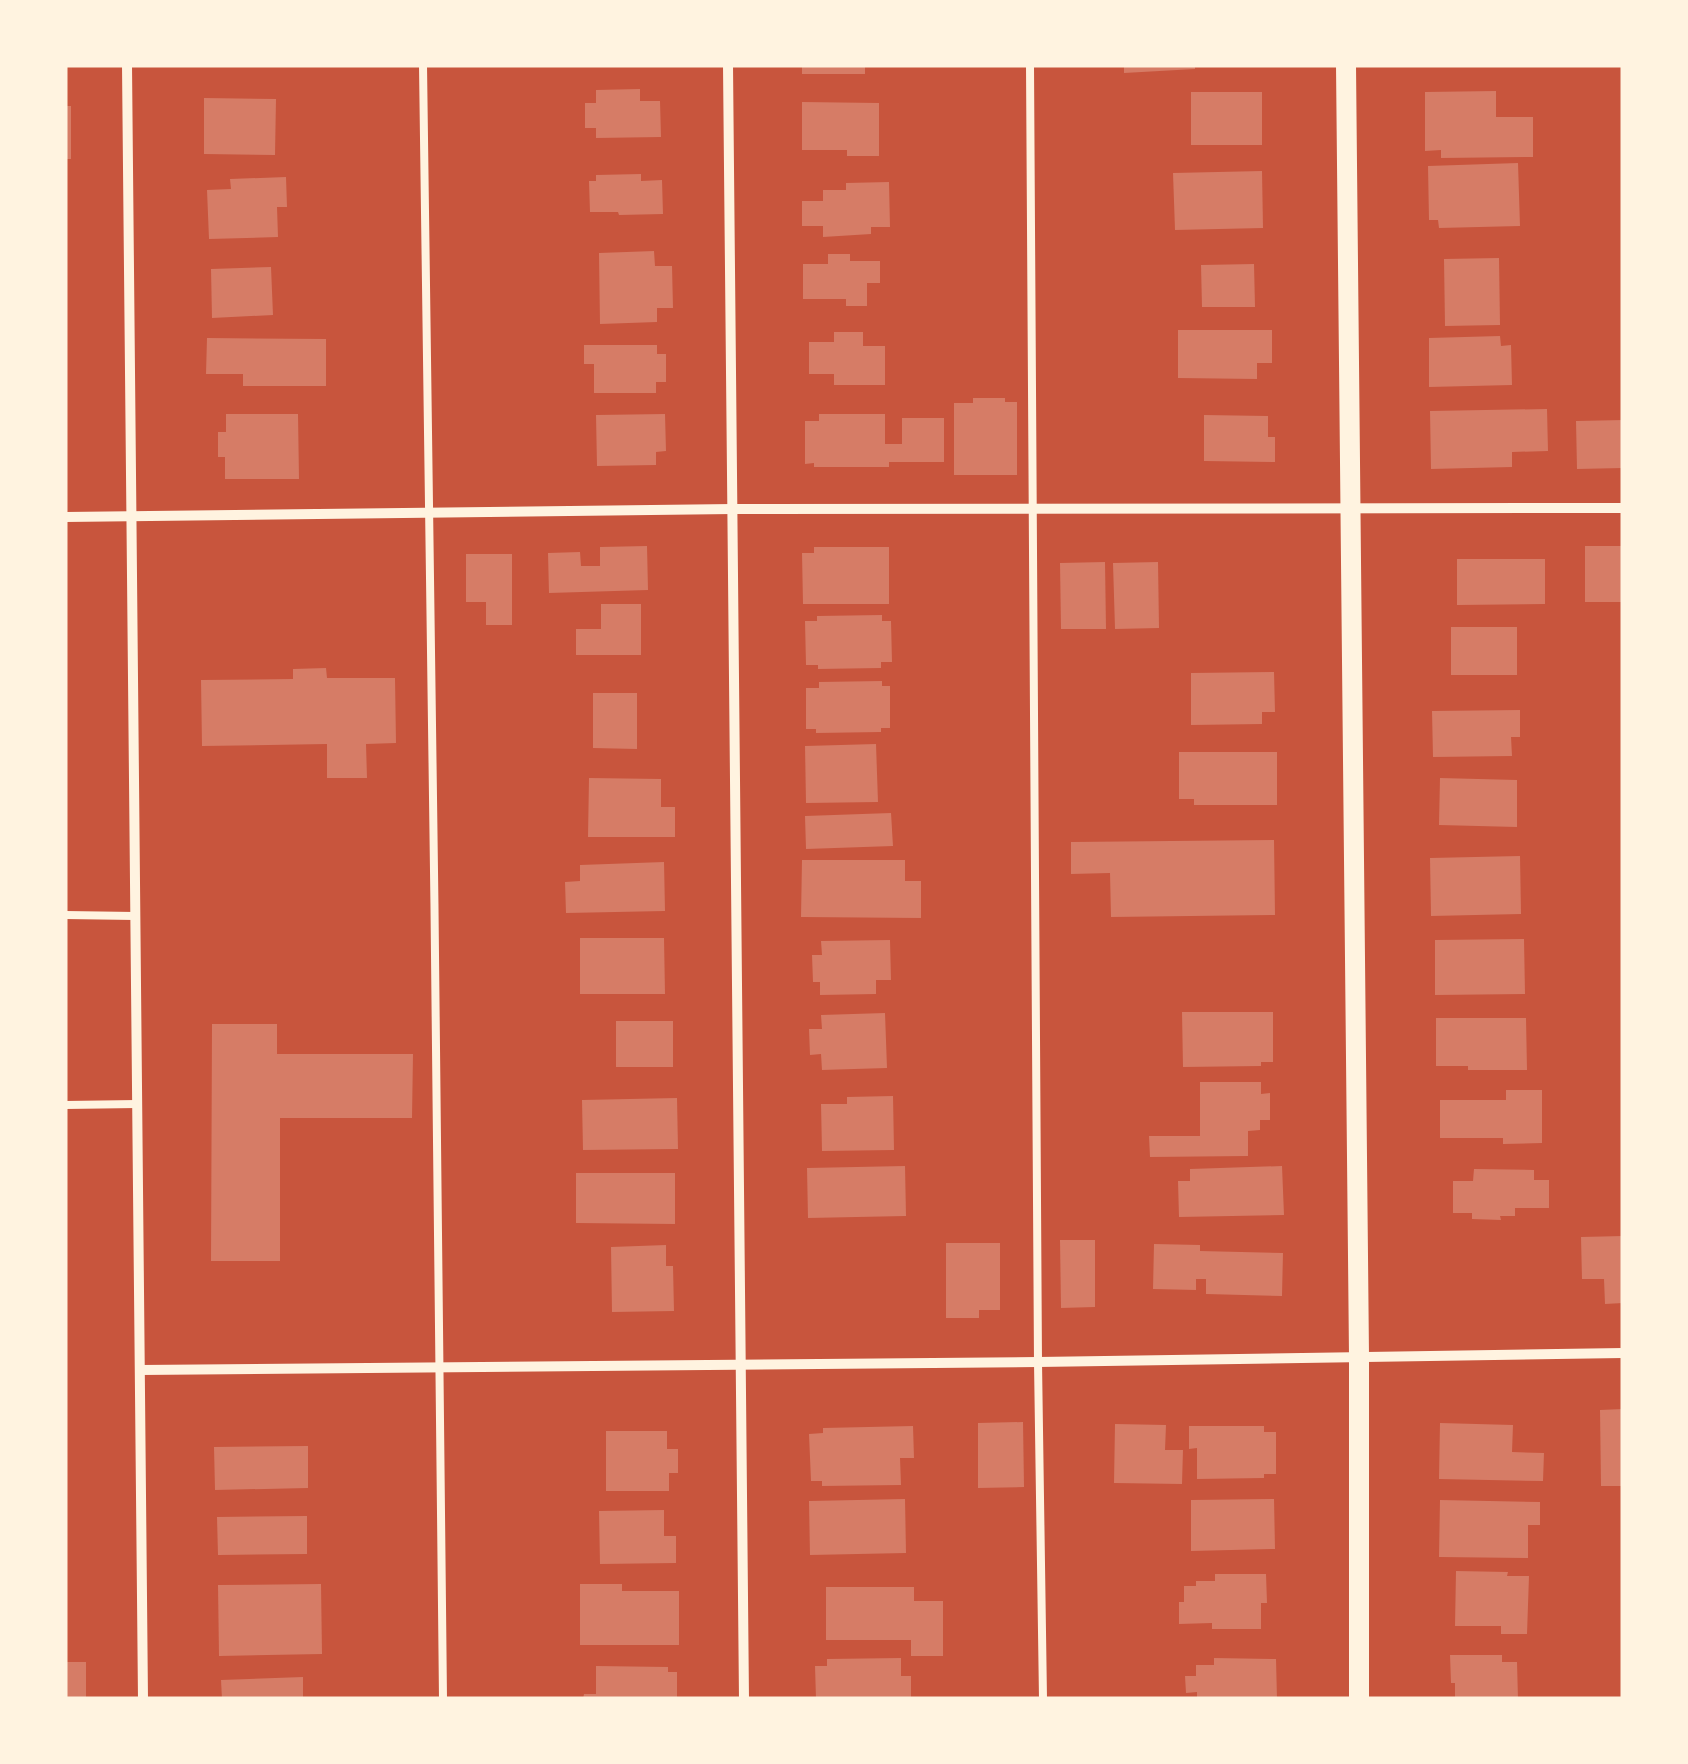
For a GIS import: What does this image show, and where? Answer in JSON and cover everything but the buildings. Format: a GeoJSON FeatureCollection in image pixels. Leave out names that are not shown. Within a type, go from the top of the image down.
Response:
{"type":"FeatureCollection","features":[{"type":"Feature","properties":{"kind":"main road"},"geometry":{"type":"LineString","coordinates":[[1346,65],[1359,1699]]}},
{"type":"Feature","properties":{"kind":"street"},"geometry":{"type":"LineString","coordinates":[[127,65],[143,1699]]}},
{"type":"Feature","properties":{"kind":"street"},"geometry":{"type":"LineString","coordinates":[[728,65],[744,1699]]}},
{"type":"Feature","properties":{"kind":"street"},"geometry":{"type":"LineString","coordinates":[[65,517],[732,509],[1623,508]]}},
{"type":"Feature","properties":{"kind":"street"},"geometry":{"type":"LineString","coordinates":[[140,1370],[1623,1352]]}},
{"type":"Feature","properties":{"kind":"lane"},"geometry":{"type":"LineString","coordinates":[[424,65],[443,1699]]}},
{"type":"Feature","properties":{"kind":"lane"},"geometry":{"type":"LineString","coordinates":[[1030,65],[1043,1699]]}},
{"type":"Feature","properties":{"kind":"lane"},"geometry":{"type":"LineString","coordinates":[[65,915],[135,916]]}},
{"type":"Feature","properties":{"kind":"lane"},"geometry":{"type":"LineString","coordinates":[[65,1106],[137,1104]]}}]}
